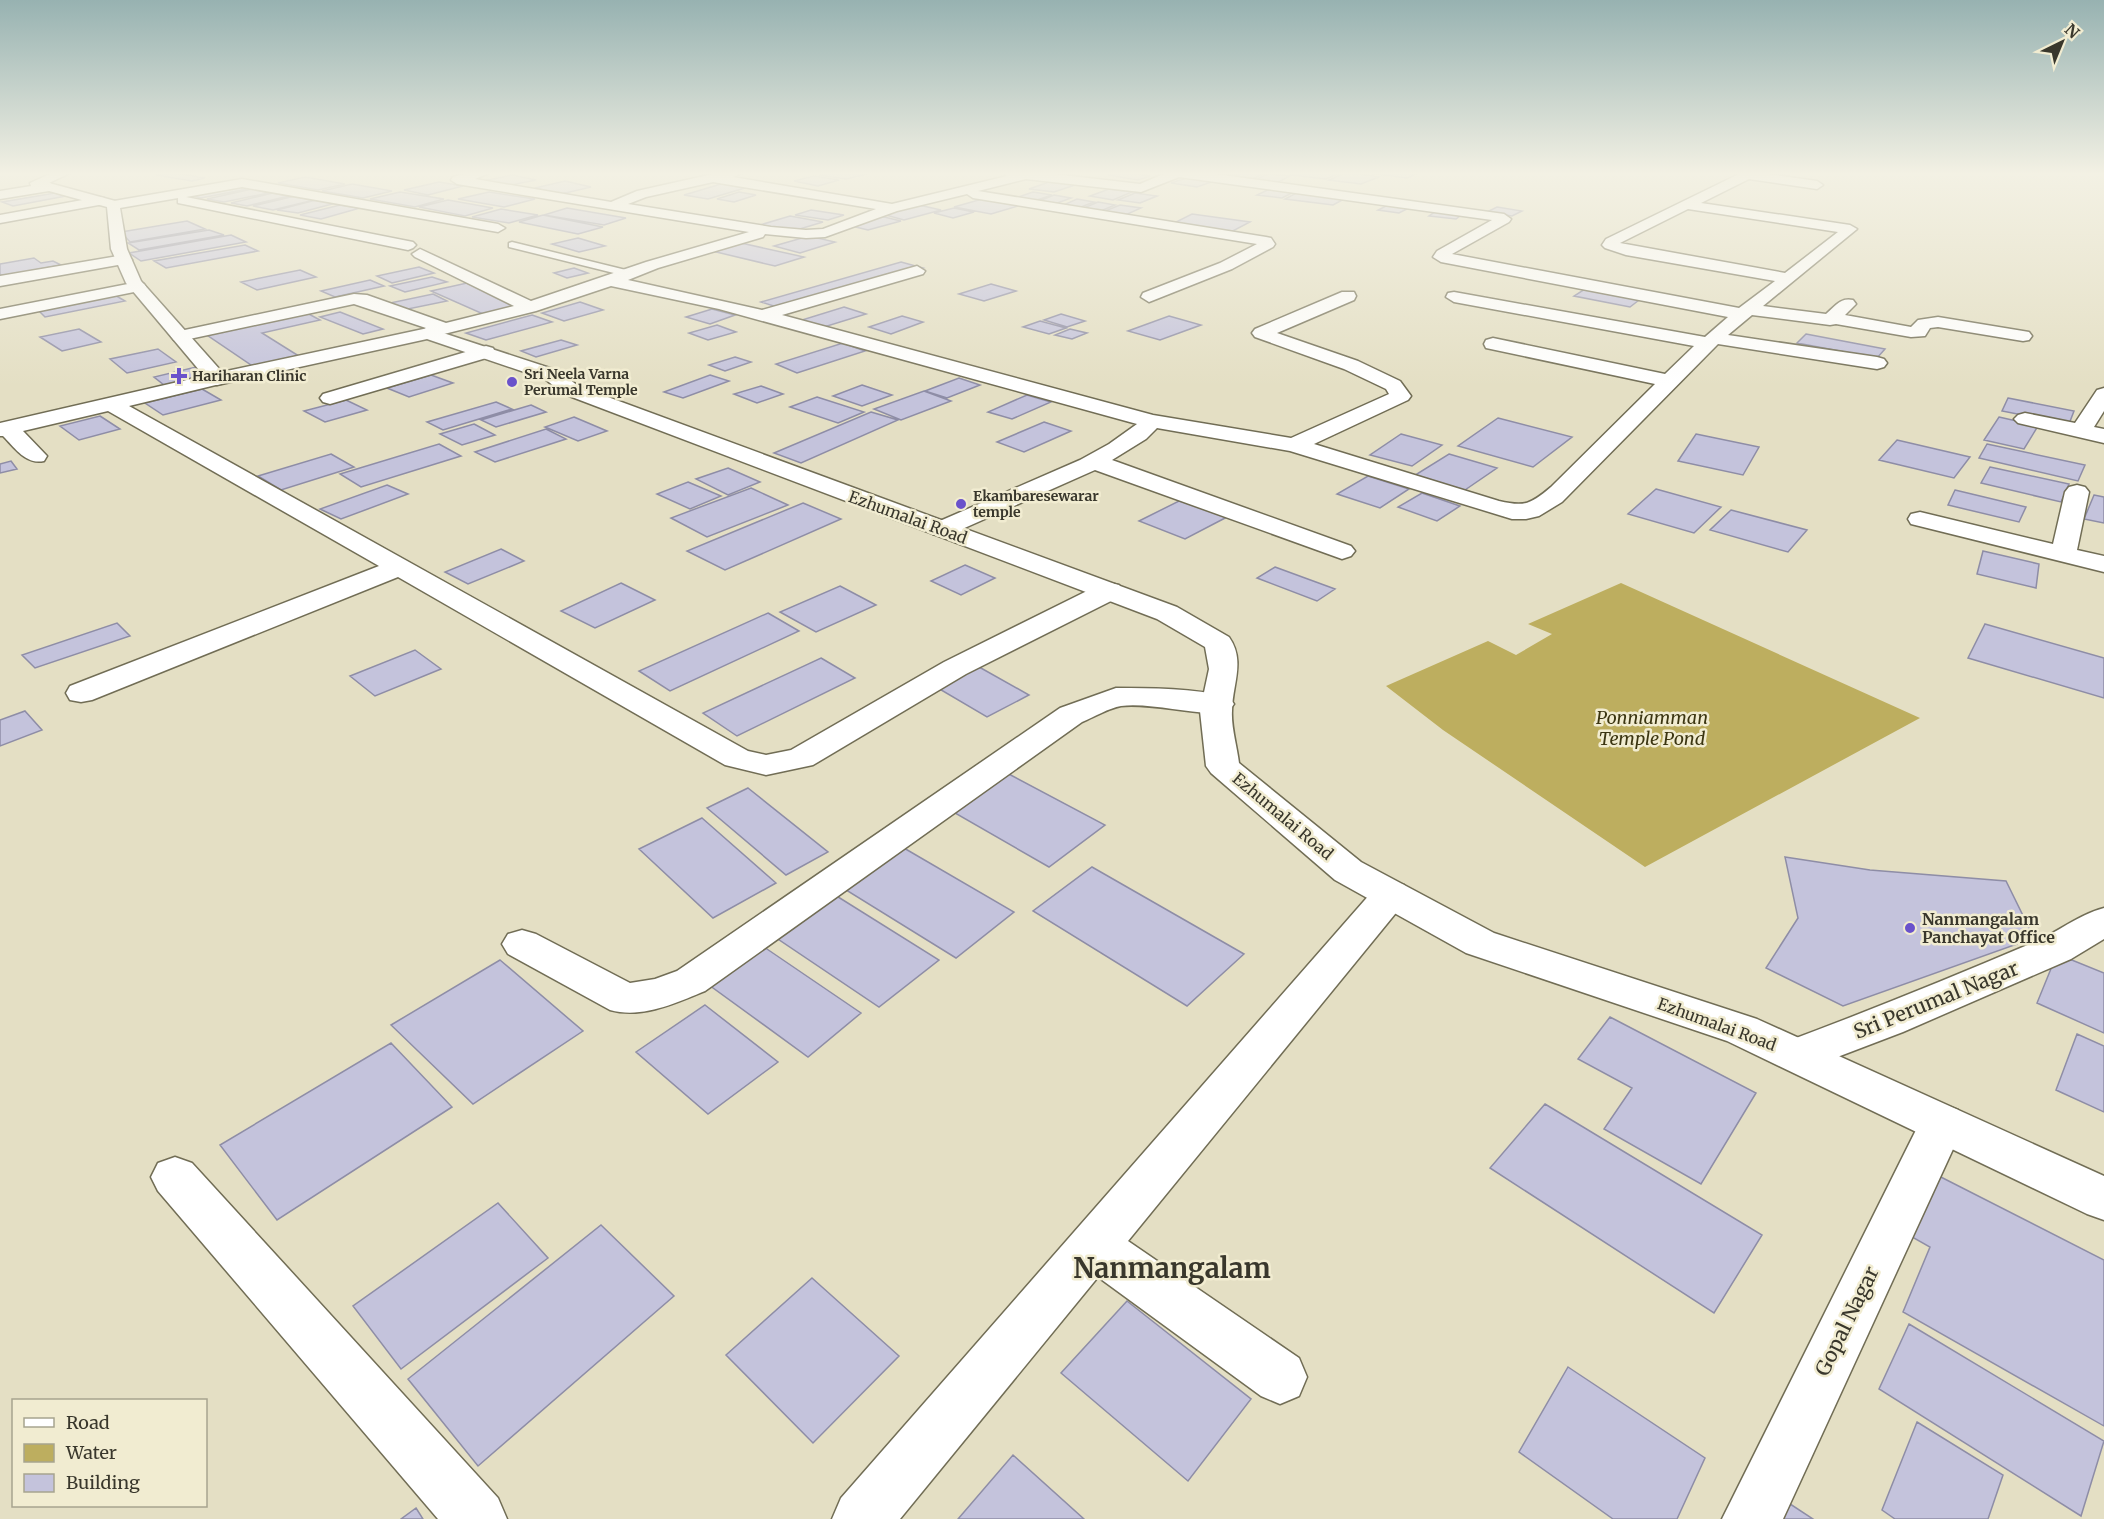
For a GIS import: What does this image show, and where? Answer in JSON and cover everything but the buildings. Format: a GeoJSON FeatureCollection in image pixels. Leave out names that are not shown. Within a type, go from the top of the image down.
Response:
{"type":"FeatureCollection","features":[{"type":"Feature","properties":{"kind":"street"},"geometry":{"type":"LineString","coordinates":[[117,244],[138,287],[217,379]]}},
{"type":"Feature","properties":{"kind":"street"},"geometry":{"type":"LineString","coordinates":[[385,244],[414,250],[530,307]]}},
{"type":"Feature","properties":{"kind":"street"},"geometry":{"type":"LineString","coordinates":[[3,429],[436,331],[530,307],[618,277],[728,244]]}},
{"type":"Feature","properties":{"kind":"street"},"geometry":{"type":"LineString","coordinates":[[1149,297],[1226,266],[1268,244]]}},
{"type":"Feature","properties":{"kind":"street"},"geometry":{"type":"LineString","coordinates":[[1460,244],[1442,254],[1441,258],[1745,311],[1822,321],[1832,318],[1911,332],[1918,332],[1924,324],[1938,322],[2023,336]]}},
{"type":"Feature","properties":{"kind":"street"},"geometry":{"type":"LineString","coordinates":[[1610,244],[1626,250],[1788,278]]}},
{"type":"Feature","properties":{"kind":"street"},"geometry":{"type":"LineString","coordinates":[[618,277],[1152,421],[1294,445],[1494,507],[1522,513],[1533,511],[1554,495],[1599,454],[1668,381],[1711,341],[1745,311],[1831,244]]}},
{"type":"Feature","properties":{"kind":"street"},"geometry":{"type":"LineString","coordinates":[[0,281],[124,260]]}},
{"type":"Feature","properties":{"kind":"street"},"geometry":{"type":"LineString","coordinates":[[763,315],[917,271]]}},
{"type":"Feature","properties":{"kind":"street"},"geometry":{"type":"LineString","coordinates":[[0,314],[138,287]]}},
{"type":"Feature","properties":{"kind":"street"},"geometry":{"type":"LineString","coordinates":[[1294,445],[1401,396],[1393,385],[1351,365],[1261,333],[1348,296]]}},
{"type":"Feature","properties":{"kind":"street"},"geometry":{"type":"LineString","coordinates":[[1454,297],[1711,341],[1877,363]]}},
{"type":"Feature","properties":{"kind":"street","name":"Ezhumalai Road"},"geometry":{"type":"LineString","coordinates":[[180,336],[354,299],[486,352],[552,375],[571,390],[1167,613],[1219,643],[1224,669],[1216,711],[1223,766],[1348,871],[1480,943],[1742,1030],[2104,1199]]}},
{"type":"Feature","properties":{"kind":"street"},"geometry":{"type":"LineString","coordinates":[[1832,318],[1850,300]]}},
{"type":"Feature","properties":{"kind":"street"},"geometry":{"type":"LineString","coordinates":[[1493,344],[1668,381]]}},
{"type":"Feature","properties":{"kind":"street"},"geometry":{"type":"LineString","coordinates":[[330,398],[486,352]]}},
{"type":"Feature","properties":{"kind":"street"},"geometry":{"type":"LineString","coordinates":[[2081,431],[2104,394]]}},
{"type":"Feature","properties":{"kind":"street"},"geometry":{"type":"LineString","coordinates":[[111,404],[737,758],[766,765],[801,758],[955,668],[1109,591]]}},
{"type":"Feature","properties":{"kind":"street"},"geometry":{"type":"LineString","coordinates":[[2025,419],[2104,436]]}},
{"type":"Feature","properties":{"kind":"street"},"geometry":{"type":"LineString","coordinates":[[942,529],[1093,461],[1148,429],[1152,421]]}},
{"type":"Feature","properties":{"kind":"street"},"geometry":{"type":"LineString","coordinates":[[3,429],[36,456]]}},
{"type":"Feature","properties":{"kind":"street"},"geometry":{"type":"LineString","coordinates":[[1093,461],[1342,551]]}},
{"type":"Feature","properties":{"kind":"street"},"geometry":{"type":"LineString","coordinates":[[2063,554],[2078,492]]}},
{"type":"Feature","properties":{"kind":"street"},"geometry":{"type":"LineString","coordinates":[[1920,519],[2104,564]]}},
{"type":"Feature","properties":{"kind":"street"},"geometry":{"type":"LineString","coordinates":[[81,693],[401,567]]}},
{"type":"Feature","properties":{"kind":"street"},"geometry":{"type":"LineString","coordinates":[[522,944],[625,999],[661,993],[691,981],[1071,715],[1116,697],[1170,698],[1218,704]]}},
{"type":"Feature","properties":{"kind":"street"},"geometry":{"type":"LineString","coordinates":[[862,1519],[1391,894]]}},
{"type":"Feature","properties":{"kind":"street","name":"Sri Perumal Nagar"},"geometry":{"type":"LineString","coordinates":[[1798,1055],[1888,1021],[2057,950],[2104,921]]}},
{"type":"Feature","properties":{"kind":"street","name":"Gopal Nagar"},"geometry":{"type":"LineString","coordinates":[[1752,1519],[1942,1122]]}},
{"type":"Feature","properties":{"kind":"street"},"geometry":{"type":"LineString","coordinates":[[175,1177],[477,1519]]}},
{"type":"Feature","properties":{"kind":"street"},"geometry":{"type":"LineString","coordinates":[[1094,1246],[1280,1377]]}},
{"type":"Feature","properties":{"kind":"lane"},"geometry":{"type":"LineString","coordinates":[[512,245],[618,277]]}},
{"type":"Feature","properties":{"kind":"water","name":"Ponniamman Temple Pond"},"geometry":{"type":"Polygon","coordinates":[[[1621,583],[1920,718],[1645,867],[1443,730],[1386,686],[1488,641],[1516,655],[1552,634],[1528,624],[1621,583]]]}},
{"type":"Feature","properties":{"kind":"place","name":"Hariharan Clinic"},"geometry":{"type":"Point","coordinates":[179,376]}},
{"type":"Feature","properties":{"kind":"place","name":"Sri Neela Varna Perumal Temple"},"geometry":{"type":"Point","coordinates":[512,382]}},
{"type":"Feature","properties":{"kind":"place","name":"Ekambaresewarar temple"},"geometry":{"type":"Point","coordinates":[961,504]}},
{"type":"Feature","properties":{"kind":"place","name":"Nanmangalam Panchayat Office"},"geometry":{"type":"Point","coordinates":[1910,928]}},
{"type":"Feature","properties":{"kind":"district","name":"Nanmangalam"},"geometry":{"type":"Point","coordinates":[1172,1269]}}]}
